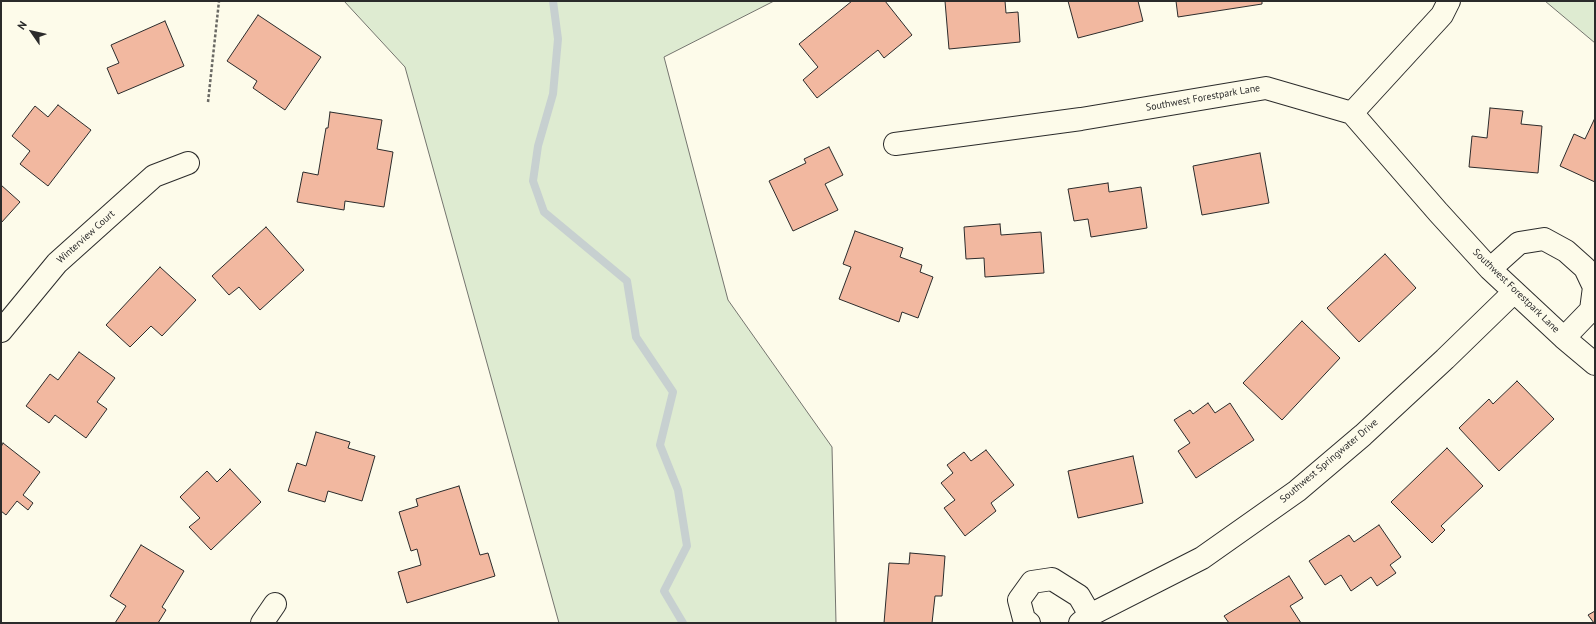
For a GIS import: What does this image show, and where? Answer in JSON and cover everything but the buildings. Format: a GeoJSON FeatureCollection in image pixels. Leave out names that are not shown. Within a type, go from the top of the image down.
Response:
{"type":"FeatureCollection","features":[{"type":"Feature","properties":{"kind":"street"},"geometry":{"type":"LineString","coordinates":[[1352,113],[1442,15],[1449,1]]}},
{"type":"Feature","properties":{"kind":"street","name":"Southwest Forestpark Lane"},"geometry":{"type":"LineString","coordinates":[[895,144],[1080,119],[1266,88],[1352,113],[1490,269],[1564,338],[1595,364]]}},
{"type":"Feature","properties":{"kind":"street","name":"Winterview Court"},"geometry":{"type":"LineString","coordinates":[[1,330],[57,263],[154,176],[188,163]]}},
{"type":"Feature","properties":{"kind":"street"},"geometry":{"type":"LineString","coordinates":[[1490,269],[1519,243],[1544,239],[1566,252],[1585,268],[1594,286],[1591,310],[1564,338]]}},
{"type":"Feature","properties":{"kind":"street","name":"Southwest Springwater Drive"},"geometry":{"type":"LineString","coordinates":[[1085,619],[1202,558],[1297,491],[1363,434],[1445,359],[1514,292]]}},
{"type":"Feature","properties":{"kind":"street"},"geometry":{"type":"LineString","coordinates":[[1029,623],[1024,619],[1019,600],[1032,582],[1052,580],[1079,596],[1085,619]]}},
{"type":"Feature","properties":{"kind":"street"},"geometry":{"type":"LineString","coordinates":[[262,623],[275,604]]}},
{"type":"Feature","properties":{"kind":"path"},"geometry":{"type":"LineString","coordinates":[[208,102],[219,1]]}},
{"type":"Feature","properties":{"kind":"green space"},"geometry":{"type":"Polygon","coordinates":[[[344,1],[774,1],[664,57],[728,300],[832,447],[836,623],[559,623],[405,67],[344,1]]]}},
{"type":"Feature","properties":{"kind":"green space"},"geometry":{"type":"Polygon","coordinates":[[[1545,1],[1595,1],[1595,43],[1545,1]]]}},
{"type":"Feature","properties":{"kind":"waterway"},"geometry":{"type":"LineString","coordinates":[[553,1],[558,39],[553,94],[538,146],[533,181],[544,212],[627,281],[636,337],[673,392],[660,445],[678,490],[687,546],[664,591],[683,623]]}}]}
